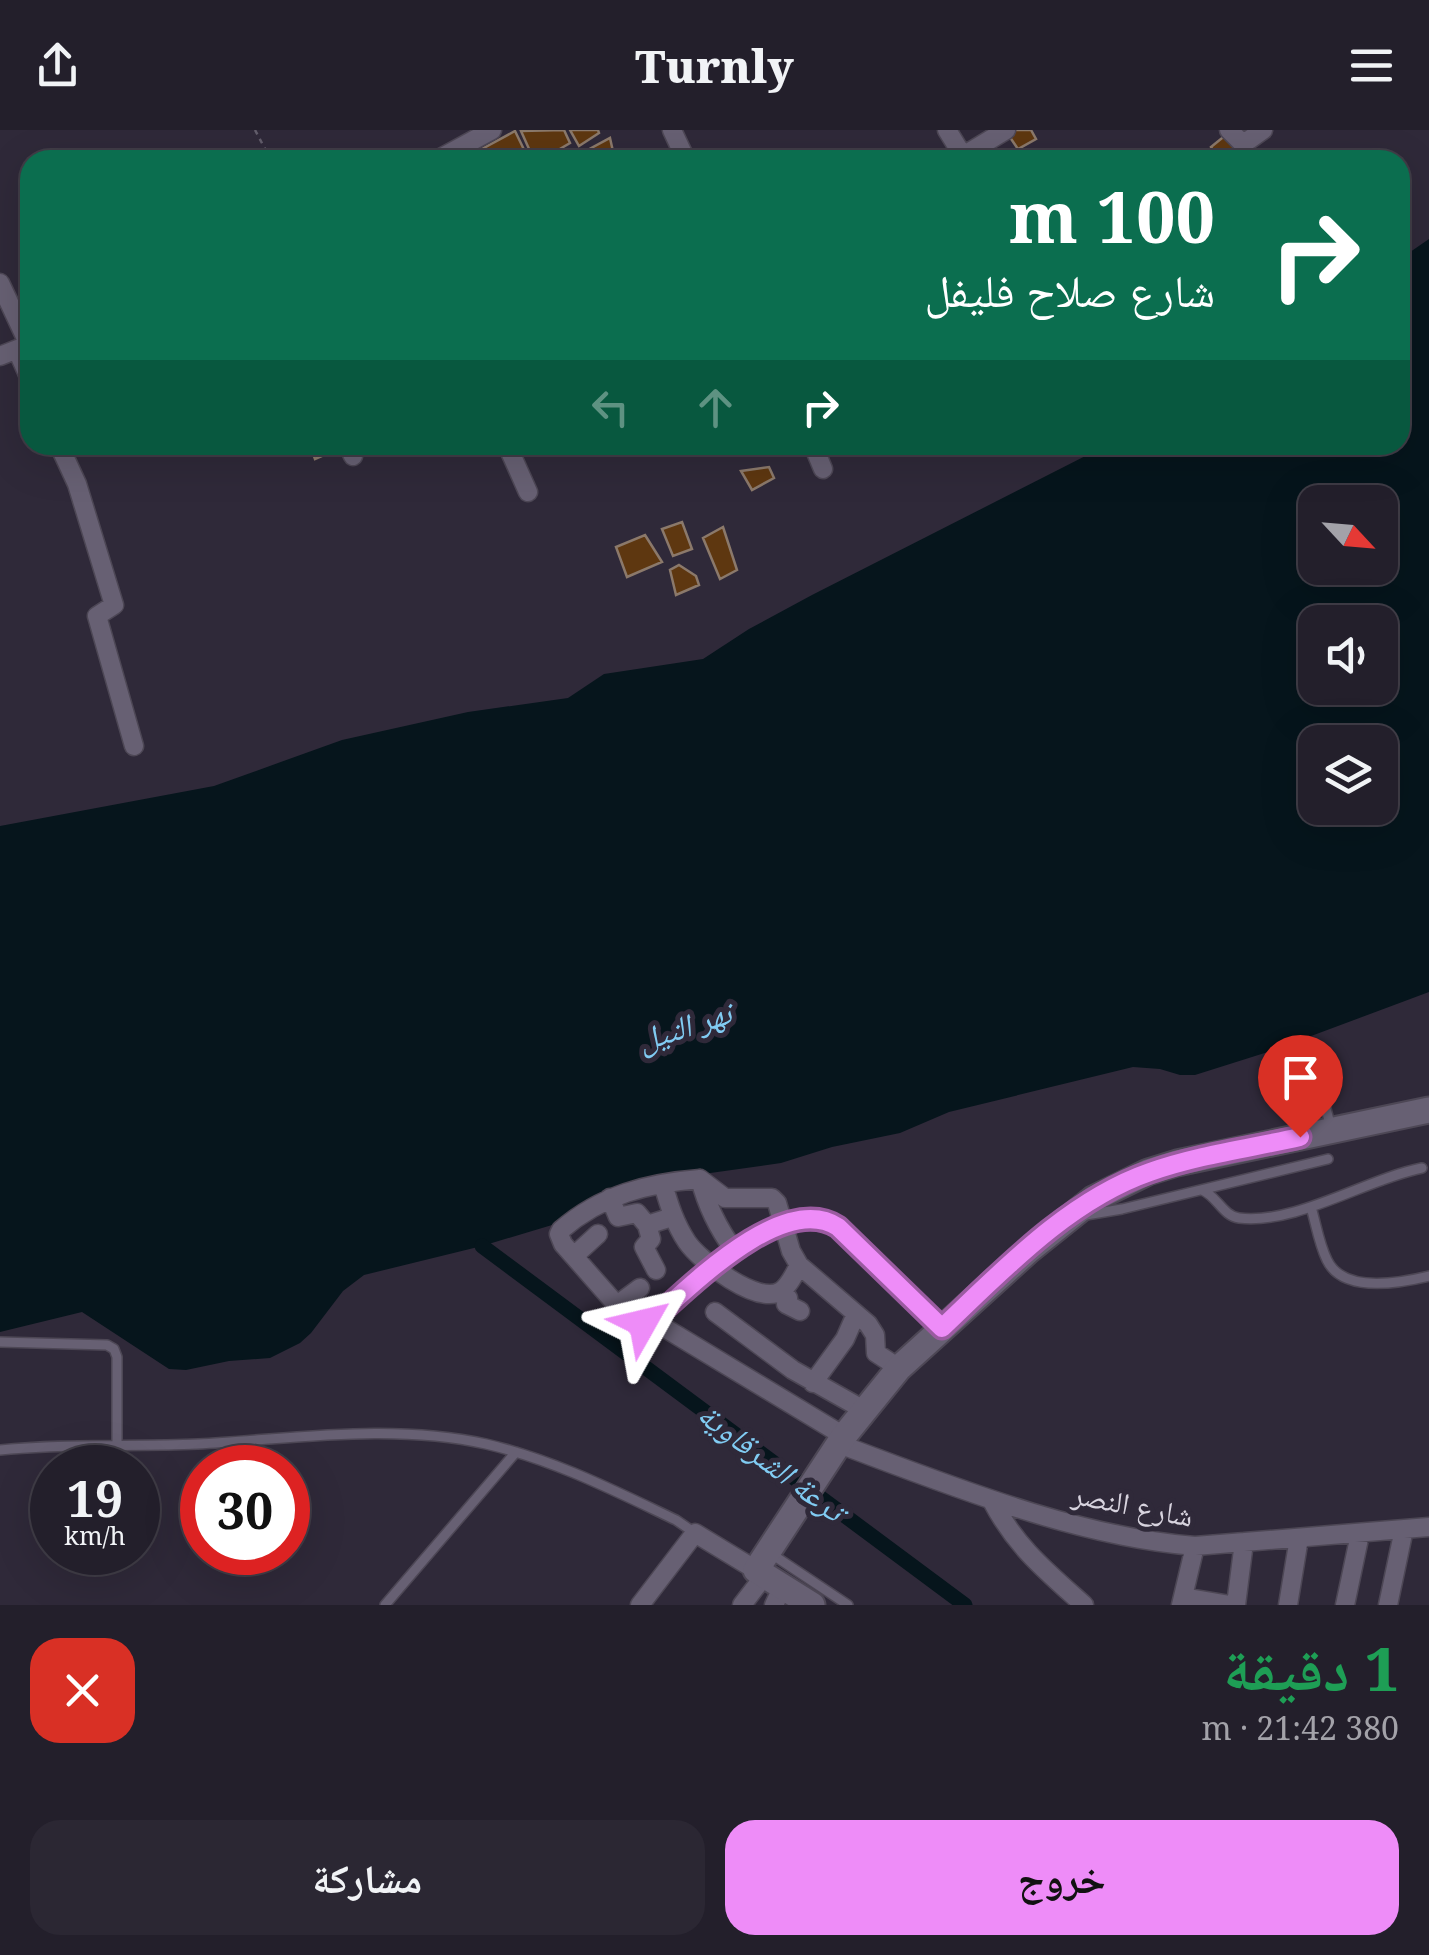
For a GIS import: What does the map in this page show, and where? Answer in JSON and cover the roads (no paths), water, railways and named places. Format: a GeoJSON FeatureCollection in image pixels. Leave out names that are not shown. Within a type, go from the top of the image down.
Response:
{"type":"FeatureCollection","features":[{"type":"Feature","properties":{"kind":"main road"},"geometry":{"type":"LineString","coordinates":[[812,1605],[769,1578],[787,1524],[842,1440],[900,1368],[1068,1217],[1120,1184],[1148,1172],[1429,1110]]}},
{"type":"Feature","properties":{"kind":"street"},"geometry":{"type":"LineString","coordinates":[[475,150],[492,130]]}},
{"type":"Feature","properties":{"kind":"street"},"geometry":{"type":"LineString","coordinates":[[974,150],[1006,130]]}},
{"type":"Feature","properties":{"kind":"street"},"geometry":{"type":"LineString","coordinates":[[1229,130],[1241,142],[1264,130]]}},
{"type":"Feature","properties":{"kind":"street"},"geometry":{"type":"LineString","coordinates":[[0,282],[19,349]]}},
{"type":"Feature","properties":{"kind":"street"},"geometry":{"type":"LineString","coordinates":[[64,455],[114,606],[97,616],[134,746]]}},
{"type":"Feature","properties":{"kind":"street"},"geometry":{"type":"LineString","coordinates":[[511,455],[528,492]]}},
{"type":"Feature","properties":{"kind":"street"},"geometry":{"type":"LineString","coordinates":[[817,455],[823,469]]}},
{"type":"Feature","properties":{"kind":"street"},"geometry":{"type":"LineString","coordinates":[[700,1179],[719,1230],[734,1250]]}},
{"type":"Feature","properties":{"kind":"street"},"geometry":{"type":"LineString","coordinates":[[640,1288],[617,1305],[559,1234],[579,1215],[628,1190],[700,1179],[725,1198],[769,1197],[777,1202],[800,1265],[872,1329],[876,1353],[900,1368]]}},
{"type":"Feature","properties":{"kind":"street"},"geometry":{"type":"LineString","coordinates":[[663,1184],[672,1217],[689,1245],[712,1268],[754,1290],[778,1292],[788,1298],[786,1304],[800,1311]]}},
{"type":"Feature","properties":{"kind":"street"},"geometry":{"type":"LineString","coordinates":[[610,1198],[618,1216],[637,1212],[646,1226],[652,1239],[644,1248],[656,1270]]}},
{"type":"Feature","properties":{"kind":"street"},"geometry":{"type":"LineString","coordinates":[[646,1226],[672,1217]]}},
{"type":"Feature","properties":{"kind":"street"},"geometry":{"type":"LineString","coordinates":[[650,1322],[734,1250],[784,1225],[810,1218],[829,1221],[942,1328]]}},
{"type":"Feature","properties":{"kind":"street"},"geometry":{"type":"LineString","coordinates":[[574,1256],[598,1234]]}},
{"type":"Feature","properties":{"kind":"street"},"geometry":{"type":"LineString","coordinates":[[778,1292],[800,1265]]}},
{"type":"Feature","properties":{"kind":"street","name":"شارع النصر"},"geometry":{"type":"LineString","coordinates":[[617,1305],[636,1322],[650,1322],[777,1396],[842,1440],[992,1501],[1130,1537],[1194,1546],[1429,1526]]}},
{"type":"Feature","properties":{"kind":"street"},"geometry":{"type":"LineString","coordinates":[[715,1312],[793,1370],[864,1410]]}},
{"type":"Feature","properties":{"kind":"street"},"geometry":{"type":"LineString","coordinates":[[813,1382],[831,1361],[856,1314]]}},
{"type":"Feature","properties":{"kind":"street"},"geometry":{"type":"LineString","coordinates":[[777,1396],[793,1370]]}},
{"type":"Feature","properties":{"kind":"street"},"geometry":{"type":"LineString","coordinates":[[992,1501],[1008,1533],[1022,1549],[1084,1605]]}},
{"type":"Feature","properties":{"kind":"street"},"geometry":{"type":"LineString","coordinates":[[1388,1605],[1404,1529]]}},
{"type":"Feature","properties":{"kind":"street"},"geometry":{"type":"LineString","coordinates":[[640,1605],[695,1532],[769,1578],[742,1605]]}},
{"type":"Feature","properties":{"kind":"street"},"geometry":{"type":"LineString","coordinates":[[1345,1605],[1360,1534]]}},
{"type":"Feature","properties":{"kind":"street"},"geometry":{"type":"LineString","coordinates":[[1288,1605],[1300,1538]]}},
{"type":"Feature","properties":{"kind":"street"},"geometry":{"type":"LineString","coordinates":[[1194,1546],[1182,1601],[1233,1605],[1244,1542]]}},
{"type":"Feature","properties":{"kind":"lane"},"geometry":{"type":"LineString","coordinates":[[1318,1078],[1331,1131]]}},
{"type":"Feature","properties":{"kind":"lane"},"geometry":{"type":"LineString","coordinates":[[1068,1217],[1122,1210],[1328,1159]]}},
{"type":"Feature","properties":{"kind":"lane"},"geometry":{"type":"LineString","coordinates":[[1202,1190],[1214,1196],[1228,1213],[1240,1218],[1310,1207],[1383,1177],[1422,1168]]}},
{"type":"Feature","properties":{"kind":"lane"},"geometry":{"type":"LineString","coordinates":[[1310,1207],[1326,1260],[1343,1276],[1359,1282],[1429,1276]]}},
{"type":"Feature","properties":{"kind":"lane"},"geometry":{"type":"LineString","coordinates":[[0,1342],[107,1345],[114,1349],[117,1445]]}},
{"type":"Feature","properties":{"kind":"lane"},"geometry":{"type":"LineString","coordinates":[[140,1445],[390,1434],[431,1436],[516,1452],[565,1467],[695,1532]]}},
{"type":"Feature","properties":{"kind":"lane"},"geometry":{"type":"LineString","coordinates":[[0,1450],[30,1449]]}},
{"type":"Feature","properties":{"kind":"lane"},"geometry":{"type":"LineString","coordinates":[[386,1605],[516,1452]]}},
{"type":"Feature","properties":{"kind":"lane"},"geometry":{"type":"LineString","coordinates":[[769,1578],[848,1605]]}},
{"type":"Feature","properties":{"kind":"water","name":"نهر النيل"},"geometry":{"type":"Polygon","coordinates":[[[1429,239],[1429,992],[1195,1075],[1133,1067],[949,1112],[900,1133],[832,1147],[781,1163],[646,1182],[562,1222],[364,1275],[343,1291],[300,1343],[270,1358],[169,1369],[82,1312],[0,1332],[0,826],[214,786],[342,740],[468,712],[568,698],[604,674],[703,659],[749,629],[1087,455],[1410,455],[1410,252],[1429,239]]]}},
{"type":"Feature","properties":{"kind":"waterway","name":"ترعة الشرقاوية"},"geometry":{"type":"LineString","coordinates":[[482,1246],[965,1605]]}}]}
